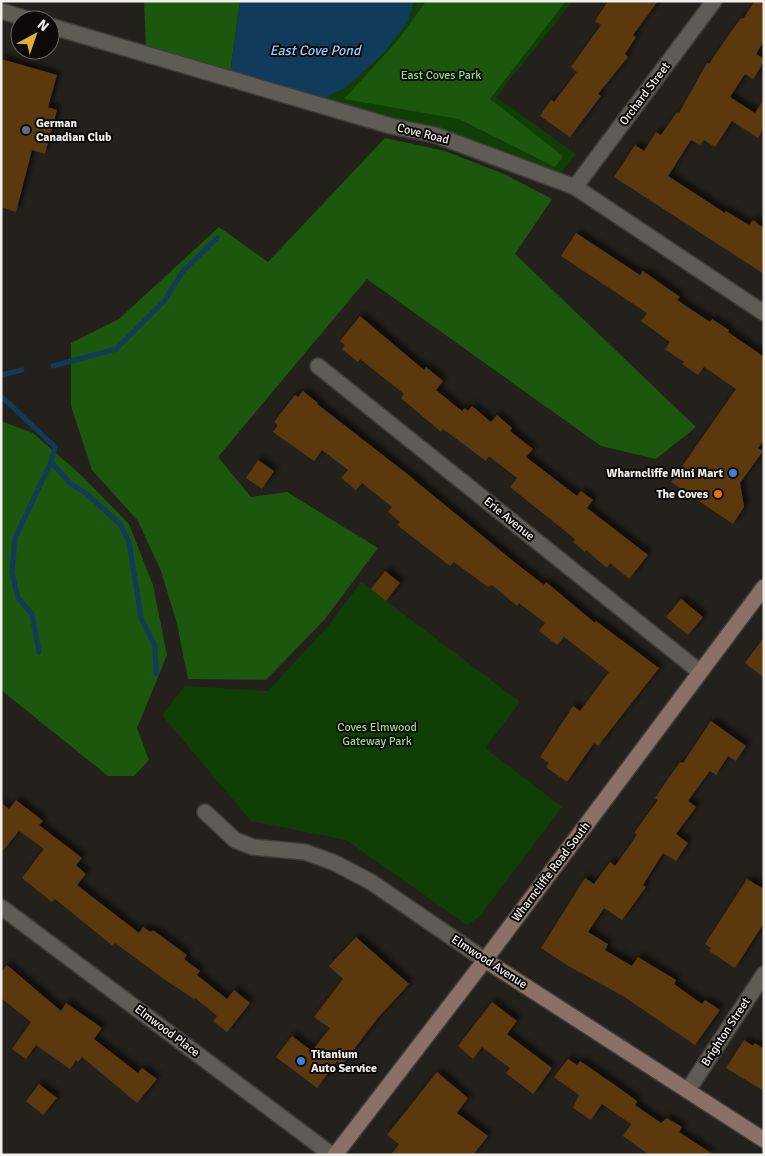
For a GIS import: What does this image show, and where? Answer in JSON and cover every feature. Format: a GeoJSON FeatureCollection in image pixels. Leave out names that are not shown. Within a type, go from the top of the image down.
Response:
{"type":"FeatureCollection","features":[{"type":"Feature","properties":{"kind":"main road","name":"Wharncliffe Road South"},"geometry":{"type":"LineString","coordinates":[[334,1155],[485,960],[764,586]]}},
{"type":"Feature","properties":{"kind":"main road","name":"Elmwood Avenue"},"geometry":{"type":"LineString","coordinates":[[485,960],[764,1140]]}},
{"type":"Feature","properties":{"kind":"street","name":"Orchard Street"},"geometry":{"type":"LineString","coordinates":[[575,187],[714,1]]}},
{"type":"Feature","properties":{"kind":"street","name":"Cove Road"},"geometry":{"type":"LineString","coordinates":[[60,29],[391,126],[435,135],[575,187],[764,313]]}},
{"type":"Feature","properties":{"kind":"street","name":"Erie Avenue"},"geometry":{"type":"LineString","coordinates":[[318,366],[700,672]]}},
{"type":"Feature","properties":{"kind":"street","name":"Elmwood Avenue"},"geometry":{"type":"LineString","coordinates":[[205,812],[235,840],[253,848],[305,852],[334,863],[371,882],[485,960]]}},
{"type":"Feature","properties":{"kind":"street","name":"Elmwood Place"},"geometry":{"type":"LineString","coordinates":[[1,907],[334,1155]]}},
{"type":"Feature","properties":{"kind":"street","name":"Brighton Street"},"geometry":{"type":"LineString","coordinates":[[688,1090],[764,974]]}},
{"type":"Feature","properties":{"kind":"green space"},"geometry":{"type":"Polygon","coordinates":[[[144,1],[240,1],[230,74],[146,47],[144,1]]]}},
{"type":"Feature","properties":{"kind":"green space","name":"East Coves Park"},"geometry":{"type":"Polygon","coordinates":[[[414,1],[573,1],[496,97],[576,154],[561,173],[318,101],[345,88],[408,22],[414,1]]]}},
{"type":"Feature","properties":{"kind":"green space","name":"East Coves Park"},"geometry":{"type":"Polygon","coordinates":[[[426,1],[566,1],[490,99],[563,156],[555,167],[459,119],[344,99],[398,40],[426,1]]]}},
{"type":"Feature","properties":{"kind":"green space"},"geometry":{"type":"Polygon","coordinates":[[[385,138],[445,151],[504,174],[552,199],[515,254],[696,427],[656,459],[601,446],[367,279],[218,457],[251,497],[287,492],[378,548],[325,619],[266,680],[188,679],[177,624],[161,571],[138,521],[92,470],[71,406],[71,343],[119,319],[219,227],[268,262],[385,138]]]}},
{"type":"Feature","properties":{"kind":"green space"},"geometry":{"type":"Polygon","coordinates":[[[1,421],[33,433],[82,476],[129,524],[153,585],[167,655],[137,728],[149,760],[134,776],[108,776],[1,690],[1,421]]]}},
{"type":"Feature","properties":{"kind":"green space","name":"Coves Elmwood Gateway Park"},"geometry":{"type":"Polygon","coordinates":[[[361,582],[520,702],[485,748],[562,807],[479,917],[467,925],[346,840],[251,821],[162,715],[185,686],[268,691],[328,626],[361,582]]]}},
{"type":"Feature","properties":{"kind":"water","name":"East Cove Pond"},"geometry":{"type":"Polygon","coordinates":[[[240,1],[414,1],[408,22],[384,53],[345,88],[318,101],[230,74],[240,1]]]}},
{"type":"Feature","properties":{"kind":"building"},"geometry":{"type":"Polygon","coordinates":[[[608,1],[658,1],[633,35],[636,37],[625,54],[628,57],[598,94],[601,96],[570,137],[540,116],[551,100],[554,102],[577,72],[571,67],[601,25],[595,21],[608,1]]]}},
{"type":"Feature","properties":{"kind":"building"},"geometry":{"type":"Polygon","coordinates":[[[755,1],[764,1],[764,41],[756,54],[764,59],[764,62],[753,79],[745,74],[730,97],[755,113],[764,99],[764,128],[758,138],[732,121],[715,147],[704,140],[700,145],[691,140],[668,176],[725,213],[726,211],[749,225],[753,220],[764,228],[764,274],[614,177],[635,145],[644,151],[656,132],[661,135],[677,112],[679,113],[707,63],[709,64],[755,1]]]}},
{"type":"Feature","properties":{"kind":"building","name":"German Canadian Club"},"geometry":{"type":"Polygon","coordinates":[[[1,59],[57,75],[48,107],[57,110],[45,154],[32,150],[16,212],[1,207],[1,59]]]}},
{"type":"Feature","properties":{"kind":"building"},"geometry":{"type":"Polygon","coordinates":[[[576,233],[640,275],[643,271],[680,297],[677,300],[710,322],[712,319],[729,330],[728,332],[764,357],[764,440],[758,448],[763,451],[740,483],[744,507],[733,524],[671,482],[736,389],[704,367],[698,375],[682,364],[684,362],[665,349],[670,342],[641,321],[647,313],[561,256],[576,233]]]}},
{"type":"Feature","properties":{"kind":"building"},"geometry":{"type":"Polygon","coordinates":[[[360,316],[424,370],[426,367],[443,381],[436,390],[462,411],[465,408],[468,411],[472,406],[491,422],[497,415],[512,428],[510,431],[533,449],[526,457],[577,496],[581,491],[593,500],[587,508],[648,555],[629,579],[610,563],[607,568],[586,550],[585,552],[573,542],[575,539],[510,487],[517,478],[489,456],[486,461],[443,429],[441,432],[401,398],[404,394],[360,359],[358,362],[342,349],[345,345],[340,341],[360,316]]]}},
{"type":"Feature","properties":{"kind":"building"},"geometry":{"type":"Polygon","coordinates":[[[303,391],[513,561],[544,585],[546,582],[595,623],[596,621],[659,668],[598,746],[594,743],[567,782],[546,767],[549,763],[540,757],[573,706],[580,711],[609,672],[564,637],[557,645],[539,631],[545,623],[519,603],[517,606],[492,585],[488,587],[454,562],[450,566],[397,525],[400,522],[388,512],[392,507],[362,483],[356,490],[341,478],[348,470],[322,450],[314,461],[273,432],[278,425],[274,422],[295,395],[298,397],[303,391]]]}},
{"type":"Feature","properties":{"kind":"building"},"geometry":{"type":"Polygon","coordinates":[[[258,460],[274,471],[262,489],[246,478],[258,460]]]}},
{"type":"Feature","properties":{"kind":"building"},"geometry":{"type":"Polygon","coordinates":[[[385,571],[400,583],[386,601],[371,589],[385,571]]]}},
{"type":"Feature","properties":{"kind":"building"},"geometry":{"type":"Polygon","coordinates":[[[681,599],[703,617],[688,635],[666,617],[681,599]]]}},
{"type":"Feature","properties":{"kind":"building"},"geometry":{"type":"Polygon","coordinates":[[[764,637],[764,678],[745,663],[764,637]]]}},
{"type":"Feature","properties":{"kind":"building"},"geometry":{"type":"Polygon","coordinates":[[[711,721],[746,746],[736,761],[728,756],[716,775],[710,771],[688,801],[696,807],[676,834],[688,843],[676,861],[663,853],[643,885],[646,887],[622,920],[604,908],[588,932],[608,944],[605,950],[632,966],[638,957],[676,980],[674,984],[702,1004],[705,1000],[720,1010],[695,1045],[623,996],[565,964],[541,948],[585,878],[594,884],[610,862],[615,866],[637,835],[634,833],[658,800],[655,798],[680,762],[683,763],[711,721]]]}},
{"type":"Feature","properties":{"kind":"building"},"geometry":{"type":"Polygon","coordinates":[[[16,800],[43,821],[39,825],[82,858],[76,865],[86,874],[77,885],[139,933],[143,927],[151,932],[153,930],[187,955],[184,959],[200,971],[197,975],[227,999],[234,990],[250,1003],[227,1032],[213,1021],[217,1016],[195,998],[161,977],[115,943],[113,946],[55,899],[52,902],[22,878],[44,849],[19,831],[1,853],[1,803],[9,809],[16,800]]]}},
{"type":"Feature","properties":{"kind":"building"},"geometry":{"type":"Polygon","coordinates":[[[747,879],[764,889],[764,923],[735,968],[709,951],[711,948],[705,944],[747,879]]]}},
{"type":"Feature","properties":{"kind":"building"},"geometry":{"type":"Polygon","coordinates":[[[356,937],[409,984],[377,1019],[342,1065],[337,1061],[317,1088],[276,1057],[292,1036],[312,1051],[330,1028],[314,1017],[343,979],[329,966],[356,937]]]}},
{"type":"Feature","properties":{"kind":"building"},"geometry":{"type":"Polygon","coordinates":[[[7,965],[61,1011],[66,1003],[102,1028],[94,1039],[138,1073],[142,1068],[157,1079],[137,1103],[82,1057],[78,1062],[76,1060],[70,1069],[36,1045],[26,1059],[12,1049],[31,1022],[1,998],[1,972],[7,965]]]}},
{"type":"Feature","properties":{"kind":"building"},"geometry":{"type":"Polygon","coordinates":[[[492,1002],[517,1021],[507,1034],[552,1068],[533,1094],[506,1073],[510,1068],[482,1047],[473,1059],[458,1046],[492,1002]]]}},
{"type":"Feature","properties":{"kind":"building"},"geometry":{"type":"Polygon","coordinates":[[[744,1040],[753,1046],[755,1043],[764,1049],[764,1091],[726,1068],[744,1040]]]}},
{"type":"Feature","properties":{"kind":"building"},"geometry":{"type":"Polygon","coordinates":[[[568,1059],[577,1065],[580,1061],[615,1085],[637,1101],[635,1105],[661,1123],[667,1118],[682,1127],[679,1132],[714,1155],[649,1155],[623,1136],[631,1124],[602,1104],[591,1120],[573,1108],[579,1095],[554,1077],[568,1059]]]}},
{"type":"Feature","properties":{"kind":"building"},"geometry":{"type":"Polygon","coordinates":[[[437,1072],[468,1098],[457,1113],[488,1136],[473,1155],[391,1155],[399,1144],[387,1135],[437,1072]]]}},
{"type":"Feature","properties":{"kind":"building"},"geometry":{"type":"Polygon","coordinates":[[[39,1084],[57,1098],[43,1115],[26,1101],[39,1084]]]}},
{"type":"Feature","properties":{"kind":"waterway"},"geometry":{"type":"LineString","coordinates":[[53,366],[116,349],[164,301],[183,271],[217,238]]}},
{"type":"Feature","properties":{"kind":"waterway"},"geometry":{"type":"LineString","coordinates":[[1,375],[22,370]]}},
{"type":"Feature","properties":{"kind":"waterway"},"geometry":{"type":"LineString","coordinates":[[1,396],[55,447],[51,462],[71,484],[87,494],[120,524],[129,542],[141,618],[155,646],[156,674]]}},
{"type":"Feature","properties":{"kind":"waterway"},"geometry":{"type":"LineString","coordinates":[[39,652],[32,614],[18,598],[12,573],[15,538],[51,462]]}},
{"type":"Feature","properties":{"kind":"place","name":"German Canadian Club"},"geometry":{"type":"Point","coordinates":[26,130]}},
{"type":"Feature","properties":{"kind":"place","name":"Wharncliffe Mini Mart"},"geometry":{"type":"Point","coordinates":[733,473]}},
{"type":"Feature","properties":{"kind":"place","name":"The Coves"},"geometry":{"type":"Point","coordinates":[718,494]}},
{"type":"Feature","properties":{"kind":"place","name":"Titanium Auto Service"},"geometry":{"type":"Point","coordinates":[301,1061]}}]}
